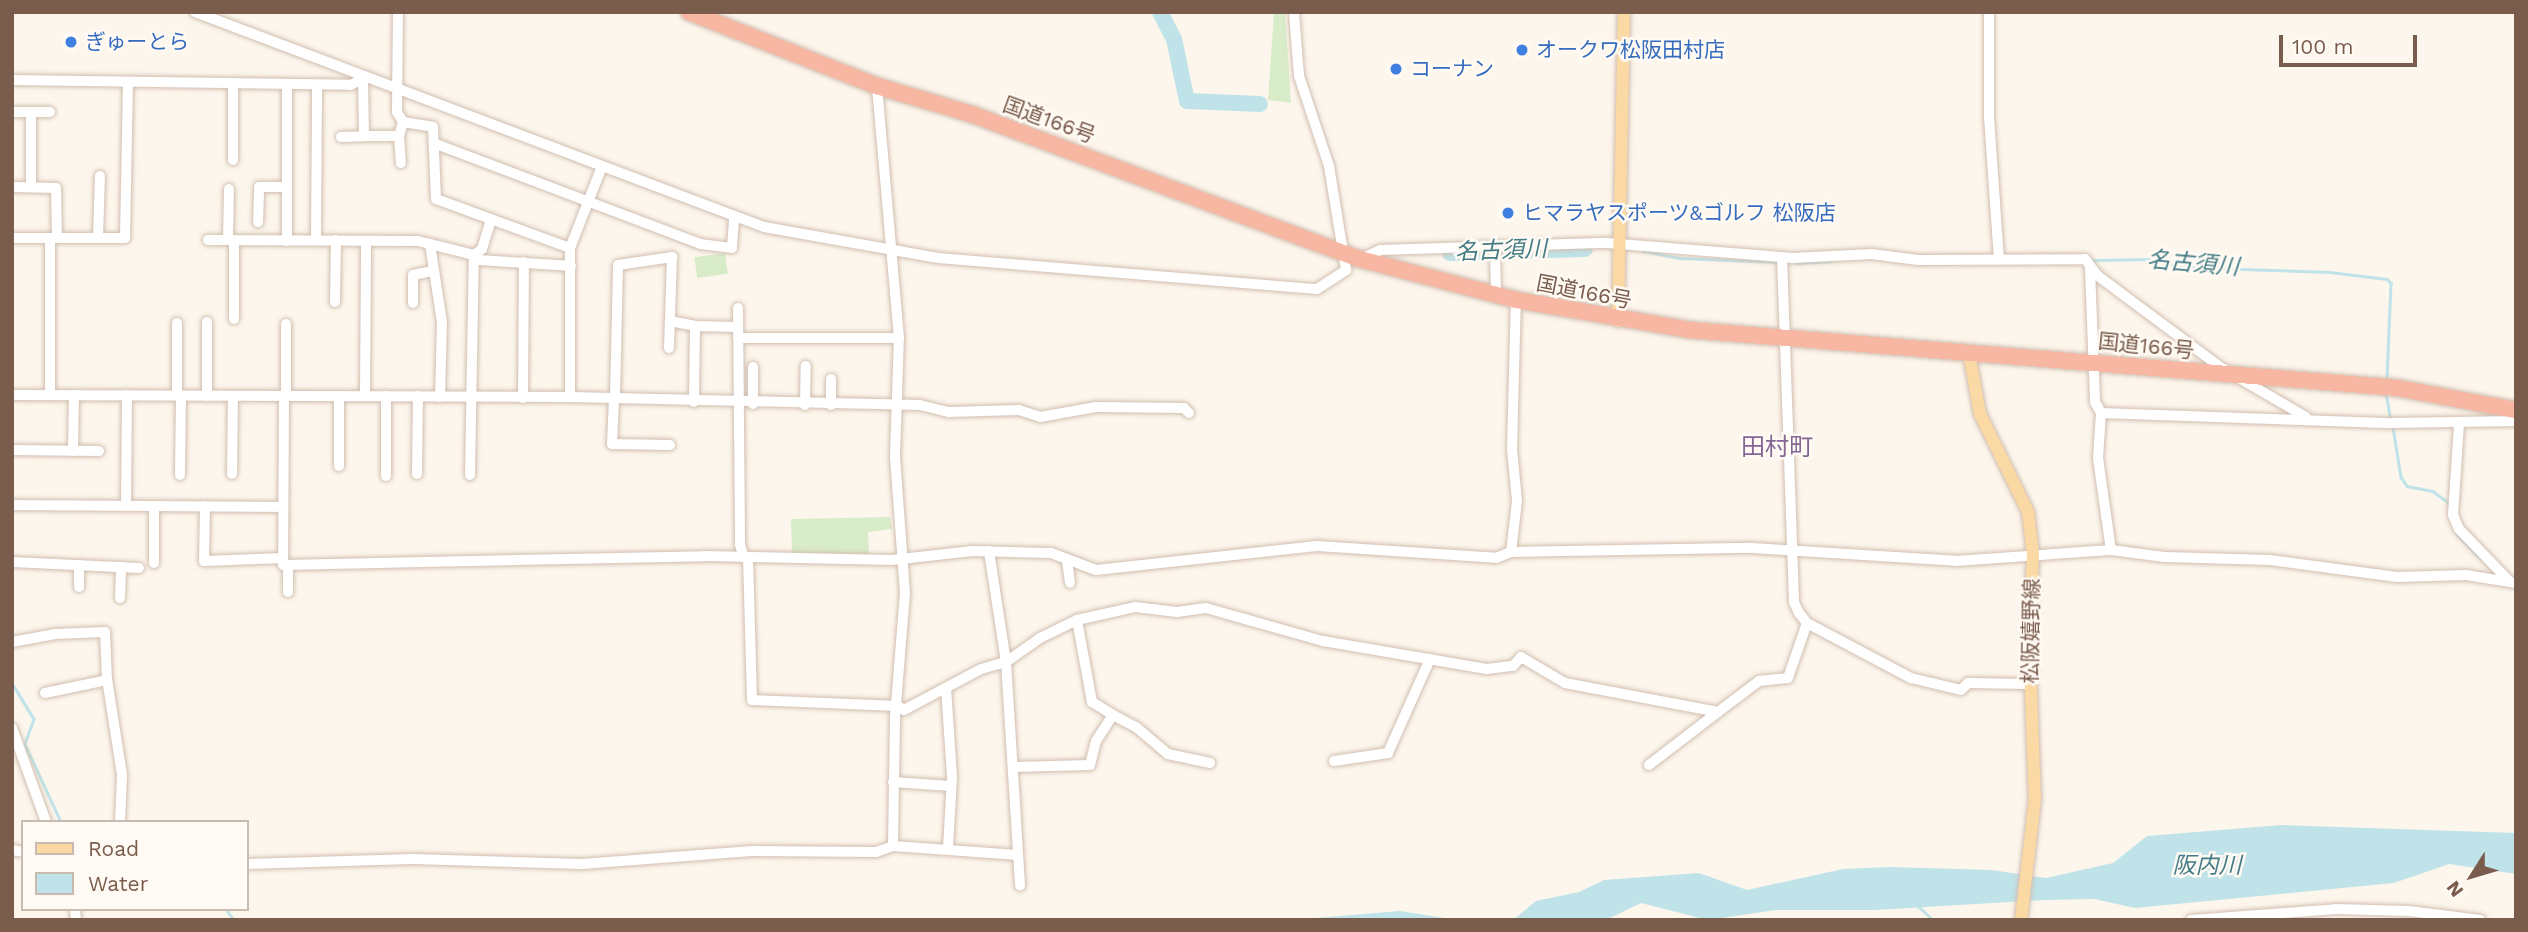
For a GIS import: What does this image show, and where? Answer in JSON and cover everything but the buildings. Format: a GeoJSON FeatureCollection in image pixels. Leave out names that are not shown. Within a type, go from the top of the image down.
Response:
{"type":"FeatureCollection","features":[{"type":"Feature","properties":{"kind":"highway","name":"国道166号"},"geometry":{"type":"LineString","coordinates":[[690,12],[877,86],[974,115],[1360,259],[1516,300],[1618,321],[2233,376],[2398,388],[2516,410]]}},
{"type":"Feature","properties":{"kind":"main road"},"geometry":{"type":"LineString","coordinates":[[1618,321],[1622,244],[1624,12]]}},
{"type":"Feature","properties":{"kind":"main road","name":"松阪嬉野線"},"geometry":{"type":"LineString","coordinates":[[1969,353],[1980,414],[2028,512],[2033,554],[2029,684],[2035,799],[2021,920]]}},
{"type":"Feature","properties":{"kind":"street"},"geometry":{"type":"LineString","coordinates":[[195,12],[397,92],[734,218],[808,237],[891,252],[1317,289],[1346,270],[1329,166],[1299,76],[1294,12]]}},
{"type":"Feature","properties":{"kind":"street"},"geometry":{"type":"LineString","coordinates":[[398,12],[397,112],[403,122],[399,136],[401,163]]}},
{"type":"Feature","properties":{"kind":"street"},"geometry":{"type":"LineString","coordinates":[[1989,12],[1989,117],[1999,258]]}},
{"type":"Feature","properties":{"kind":"street"},"geometry":{"type":"LineString","coordinates":[[12,80],[351,85],[363,78]]}},
{"type":"Feature","properties":{"kind":"street"},"geometry":{"type":"LineString","coordinates":[[363,78],[364,136]]}},
{"type":"Feature","properties":{"kind":"street"},"geometry":{"type":"LineString","coordinates":[[12,238],[125,238],[128,230],[128,83]]}},
{"type":"Feature","properties":{"kind":"street"},"geometry":{"type":"LineString","coordinates":[[233,85],[233,160]]}},
{"type":"Feature","properties":{"kind":"street"},"geometry":{"type":"LineString","coordinates":[[287,85],[287,241]]}},
{"type":"Feature","properties":{"kind":"street"},"geometry":{"type":"LineString","coordinates":[[316,240],[317,85]]}},
{"type":"Feature","properties":{"kind":"street"},"geometry":{"type":"LineString","coordinates":[[877,86],[899,338],[895,405],[905,593],[892,782],[894,846]]}},
{"type":"Feature","properties":{"kind":"street"},"geometry":{"type":"LineString","coordinates":[[12,112],[50,112]]}},
{"type":"Feature","properties":{"kind":"street"},"geometry":{"type":"LineString","coordinates":[[31,112],[31,187]]}},
{"type":"Feature","properties":{"kind":"street"},"geometry":{"type":"LineString","coordinates":[[403,122],[433,127],[436,145],[436,199],[570,248]]}},
{"type":"Feature","properties":{"kind":"street"},"geometry":{"type":"LineString","coordinates":[[341,137],[399,136]]}},
{"type":"Feature","properties":{"kind":"street"},"geometry":{"type":"LineString","coordinates":[[436,145],[700,244],[732,248],[734,218]]}},
{"type":"Feature","properties":{"kind":"street"},"geometry":{"type":"LineString","coordinates":[[570,397],[570,248],[601,169]]}},
{"type":"Feature","properties":{"kind":"street"},"geometry":{"type":"LineString","coordinates":[[98,238],[100,176]]}},
{"type":"Feature","properties":{"kind":"street"},"geometry":{"type":"LineString","coordinates":[[12,187],[56,188],[50,395]]}},
{"type":"Feature","properties":{"kind":"street"},"geometry":{"type":"LineString","coordinates":[[258,222],[258,187],[287,187]]}},
{"type":"Feature","properties":{"kind":"street"},"geometry":{"type":"LineString","coordinates":[[229,189],[234,319]]}},
{"type":"Feature","properties":{"kind":"street"},"geometry":{"type":"LineString","coordinates":[[474,255],[482,249],[491,220]]}},
{"type":"Feature","properties":{"kind":"street"},"geometry":{"type":"LineString","coordinates":[[208,240],[336,240],[430,244],[440,250],[570,266]]}},
{"type":"Feature","properties":{"kind":"street"},"geometry":{"type":"LineString","coordinates":[[335,302],[336,240]]}},
{"type":"Feature","properties":{"kind":"street"},"geometry":{"type":"LineString","coordinates":[[365,396],[366,241]]}},
{"type":"Feature","properties":{"kind":"street"},"geometry":{"type":"LineString","coordinates":[[430,244],[432,271],[442,322],[440,397]]}},
{"type":"Feature","properties":{"kind":"street"},"geometry":{"type":"LineString","coordinates":[[1360,259],[1380,250],[1495,251],[1622,244],[1782,261],[1872,254],[1918,260],[1999,258],[2088,265],[2233,376],[2306,417]]}},
{"type":"Feature","properties":{"kind":"street"},"geometry":{"type":"LineString","coordinates":[[1495,251],[1496,295]]}},
{"type":"Feature","properties":{"kind":"street"},"geometry":{"type":"LineString","coordinates":[[470,475],[474,255]]}},
{"type":"Feature","properties":{"kind":"street"},"geometry":{"type":"LineString","coordinates":[[669,348],[672,257],[618,265],[612,444],[670,445]]}},
{"type":"Feature","properties":{"kind":"street"},"geometry":{"type":"LineString","coordinates":[[1782,261],[1794,602],[1807,623],[1911,678],[1961,690],[1968,682],[2029,684]]}},
{"type":"Feature","properties":{"kind":"street"},"geometry":{"type":"LineString","coordinates":[[523,398],[524,262]]}},
{"type":"Feature","properties":{"kind":"street"},"geometry":{"type":"LineString","coordinates":[[2088,265],[2095,402],[2101,413],[2098,458],[2111,550]]}},
{"type":"Feature","properties":{"kind":"street"},"geometry":{"type":"LineString","coordinates":[[413,303],[413,275],[432,271]]}},
{"type":"Feature","properties":{"kind":"street"},"geometry":{"type":"LineString","coordinates":[[1511,552],[1517,501],[1512,449],[1516,300]]}},
{"type":"Feature","properties":{"kind":"street"},"geometry":{"type":"LineString","coordinates":[[738,308],[740,545],[746,557],[752,700],[898,706],[904,710],[1006,662],[1040,638],[1077,620],[1135,607],[1177,612],[1206,608],[1323,641],[1487,668],[1513,666],[1521,657],[1565,683],[1718,712]]}},
{"type":"Feature","properties":{"kind":"street"},"geometry":{"type":"LineString","coordinates":[[670,321],[738,332],[899,338]]}},
{"type":"Feature","properties":{"kind":"street"},"geometry":{"type":"LineString","coordinates":[[206,396],[207,322]]}},
{"type":"Feature","properties":{"kind":"street"},"geometry":{"type":"LineString","coordinates":[[177,323],[180,475]]}},
{"type":"Feature","properties":{"kind":"street"},"geometry":{"type":"LineString","coordinates":[[286,324],[283,507],[288,592]]}},
{"type":"Feature","properties":{"kind":"street"},"geometry":{"type":"LineString","coordinates":[[694,402],[695,326]]}},
{"type":"Feature","properties":{"kind":"street"},"geometry":{"type":"LineString","coordinates":[[805,405],[806,366]]}},
{"type":"Feature","properties":{"kind":"street"},"geometry":{"type":"LineString","coordinates":[[752,367],[753,404]]}},
{"type":"Feature","properties":{"kind":"street"},"geometry":{"type":"LineString","coordinates":[[831,379],[831,405]]}},
{"type":"Feature","properties":{"kind":"street"},"geometry":{"type":"LineString","coordinates":[[12,395],[570,397],[738,404],[920,405],[949,412],[1019,410],[1040,417],[1097,407],[1184,408],[1189,413]]}},
{"type":"Feature","properties":{"kind":"street"},"geometry":{"type":"LineString","coordinates":[[74,395],[74,451]]}},
{"type":"Feature","properties":{"kind":"street"},"geometry":{"type":"LineString","coordinates":[[126,506],[127,395]]}},
{"type":"Feature","properties":{"kind":"street"},"geometry":{"type":"LineString","coordinates":[[232,474],[233,396]]}},
{"type":"Feature","properties":{"kind":"street"},"geometry":{"type":"LineString","coordinates":[[339,396],[339,466]]}},
{"type":"Feature","properties":{"kind":"street"},"geometry":{"type":"LineString","coordinates":[[386,396],[386,476]]}},
{"type":"Feature","properties":{"kind":"street"},"geometry":{"type":"LineString","coordinates":[[417,474],[418,397]]}},
{"type":"Feature","properties":{"kind":"street"},"geometry":{"type":"LineString","coordinates":[[2101,413],[2306,417],[2459,424],[2516,421]]}},
{"type":"Feature","properties":{"kind":"street"},"geometry":{"type":"LineString","coordinates":[[2459,424],[2453,515],[2459,529],[2508,579]]}},
{"type":"Feature","properties":{"kind":"street"},"geometry":{"type":"LineString","coordinates":[[12,450],[99,451]]}},
{"type":"Feature","properties":{"kind":"street"},"geometry":{"type":"LineString","coordinates":[[12,505],[283,507]]}},
{"type":"Feature","properties":{"kind":"street"},"geometry":{"type":"LineString","coordinates":[[154,506],[154,563]]}},
{"type":"Feature","properties":{"kind":"street"},"geometry":{"type":"LineString","coordinates":[[205,506],[204,561],[902,557],[989,551],[1051,553],[1096,570],[1126,569],[1317,546],[1496,558],[1511,552],[1793,550],[1956,561],[2111,550],[2165,557],[2270,560],[2397,577],[2466,575],[2508,579]]}},
{"type":"Feature","properties":{"kind":"street"},"geometry":{"type":"LineString","coordinates":[[989,551],[1006,662],[1020,886]]}},
{"type":"Feature","properties":{"kind":"street"},"geometry":{"type":"LineString","coordinates":[[1067,561],[1070,583]]}},
{"type":"Feature","properties":{"kind":"street"},"geometry":{"type":"LineString","coordinates":[[12,562],[139,568]]}},
{"type":"Feature","properties":{"kind":"street"},"geometry":{"type":"LineString","coordinates":[[79,565],[79,587]]}},
{"type":"Feature","properties":{"kind":"street"},"geometry":{"type":"LineString","coordinates":[[120,598],[121,567]]}},
{"type":"Feature","properties":{"kind":"street"},"geometry":{"type":"LineString","coordinates":[[1077,620],[1093,702],[1136,727],[1168,754],[1210,763]]}},
{"type":"Feature","properties":{"kind":"street"},"geometry":{"type":"LineString","coordinates":[[1649,765],[1759,681],[1788,678],[1807,623]]}},
{"type":"Feature","properties":{"kind":"street"},"geometry":{"type":"LineString","coordinates":[[12,642],[55,634],[105,632],[107,680],[122,766],[120,820]]}},
{"type":"Feature","properties":{"kind":"street"},"geometry":{"type":"LineString","coordinates":[[1334,761],[1388,753],[1430,659]]}},
{"type":"Feature","properties":{"kind":"street"},"geometry":{"type":"LineString","coordinates":[[45,693],[107,680]]}},
{"type":"Feature","properties":{"kind":"street"},"geometry":{"type":"LineString","coordinates":[[946,688],[951,786],[948,849]]}},
{"type":"Feature","properties":{"kind":"street"},"geometry":{"type":"LineString","coordinates":[[1013,766],[1090,765],[1096,741],[1113,715]]}},
{"type":"Feature","properties":{"kind":"street"},"geometry":{"type":"LineString","coordinates":[[12,728],[45,820]]}},
{"type":"Feature","properties":{"kind":"street"},"geometry":{"type":"LineString","coordinates":[[892,782],[951,786]]}},
{"type":"Feature","properties":{"kind":"street"},"geometry":{"type":"LineString","coordinates":[[248,864],[411,859],[582,864],[752,851],[876,852],[894,846],[1018,855]]}},
{"type":"Feature","properties":{"kind":"street"},"geometry":{"type":"LineString","coordinates":[[2191,920],[2315,909],[2409,911],[2480,920]]}},
{"type":"Feature","properties":{"kind":"green space"},"geometry":{"type":"Polygon","coordinates":[[[1274,12],[1285,12],[1291,103],[1268,100],[1274,12]]]}},
{"type":"Feature","properties":{"kind":"green space"},"geometry":{"type":"Polygon","coordinates":[[[725,253],[728,274],[697,278],[694,257],[725,253]]]}},
{"type":"Feature","properties":{"kind":"green space"},"geometry":{"type":"Polygon","coordinates":[[[890,517],[892,529],[868,532],[869,556],[792,557],[791,519],[890,517]]]}},
{"type":"Feature","properties":{"kind":"water","name":"阪内川"},"geometry":{"type":"Polygon","coordinates":[[[2282,825],[2516,833],[2516,874],[2449,864],[2394,883],[2135,908],[2094,899],[2043,900],[1875,910],[1776,910],[1708,920],[1641,903],[1606,920],[1513,920],[1536,901],[1579,892],[1604,880],[1699,873],[1747,890],[1843,869],[1889,867],[1992,870],[2046,878],[2113,863],[2147,836],[2282,825]]]}},
{"type":"Feature","properties":{"kind":"water"},"geometry":{"type":"Polygon","coordinates":[[[1400,911],[1457,920],[1303,920],[1315,918],[1400,911]]]}},
{"type":"Feature","properties":{"kind":"waterway","name":"名古須川"},"geometry":{"type":"LineString","coordinates":[[1160,12],[1174,39],[1187,101],[1260,104]]}},
{"type":"Feature","properties":{"kind":"waterway","name":"名古須川"},"geometry":{"type":"LineString","coordinates":[[1450,253],[1585,249]]}},
{"type":"Feature","properties":{"kind":"waterway","name":"名古須川"},"geometry":{"type":"LineString","coordinates":[[1643,251],[1680,258],[1778,262]]}},
{"type":"Feature","properties":{"kind":"waterway","name":"名古須川"},"geometry":{"type":"LineString","coordinates":[[2092,260],[2153,259],[2179,267],[2330,272],[2387,279],[2391,283],[2387,379]]}},
{"type":"Feature","properties":{"kind":"waterway","name":"名古須川"},"geometry":{"type":"LineString","coordinates":[[1796,263],[1831,261]]}},
{"type":"Feature","properties":{"kind":"waterway","name":"名古須川"},"geometry":{"type":"LineString","coordinates":[[2386,393],[2391,420]]}},
{"type":"Feature","properties":{"kind":"waterway","name":"名古須川"},"geometry":{"type":"LineString","coordinates":[[2393,427],[2401,477],[2407,486],[2433,491],[2449,503]]}},
{"type":"Feature","properties":{"kind":"waterway","name":"名古須川"},"geometry":{"type":"LineString","coordinates":[[2456,533],[2480,558]]}},
{"type":"Feature","properties":{"kind":"waterway"},"geometry":{"type":"LineString","coordinates":[[12,683],[34,719],[25,744],[60,820]]}},
{"type":"Feature","properties":{"kind":"waterway"},"geometry":{"type":"LineString","coordinates":[[1917,905],[1933,920]]}},
{"type":"Feature","properties":{"kind":"waterway"},"geometry":{"type":"LineString","coordinates":[[227,911],[234,920]]}},
{"type":"Feature","properties":{"kind":"waterway"},"geometry":{"type":"LineString","coordinates":[[2385,920],[2390,920]]}},
{"type":"Feature","properties":{"kind":"place","name":"ぎゅーとら"},"geometry":{"type":"Point","coordinates":[71,42]}},
{"type":"Feature","properties":{"kind":"place","name":"オークワ松阪田村店"},"geometry":{"type":"Point","coordinates":[1522,50]}},
{"type":"Feature","properties":{"kind":"place","name":"コーナン"},"geometry":{"type":"Point","coordinates":[1396,69]}},
{"type":"Feature","properties":{"kind":"place","name":"ヒマラヤスポーツ&ゴルフ 松阪店"},"geometry":{"type":"Point","coordinates":[1508,213]}},
{"type":"Feature","properties":{"kind":"district","name":"田村町"},"geometry":{"type":"Point","coordinates":[1777,448]}}]}
